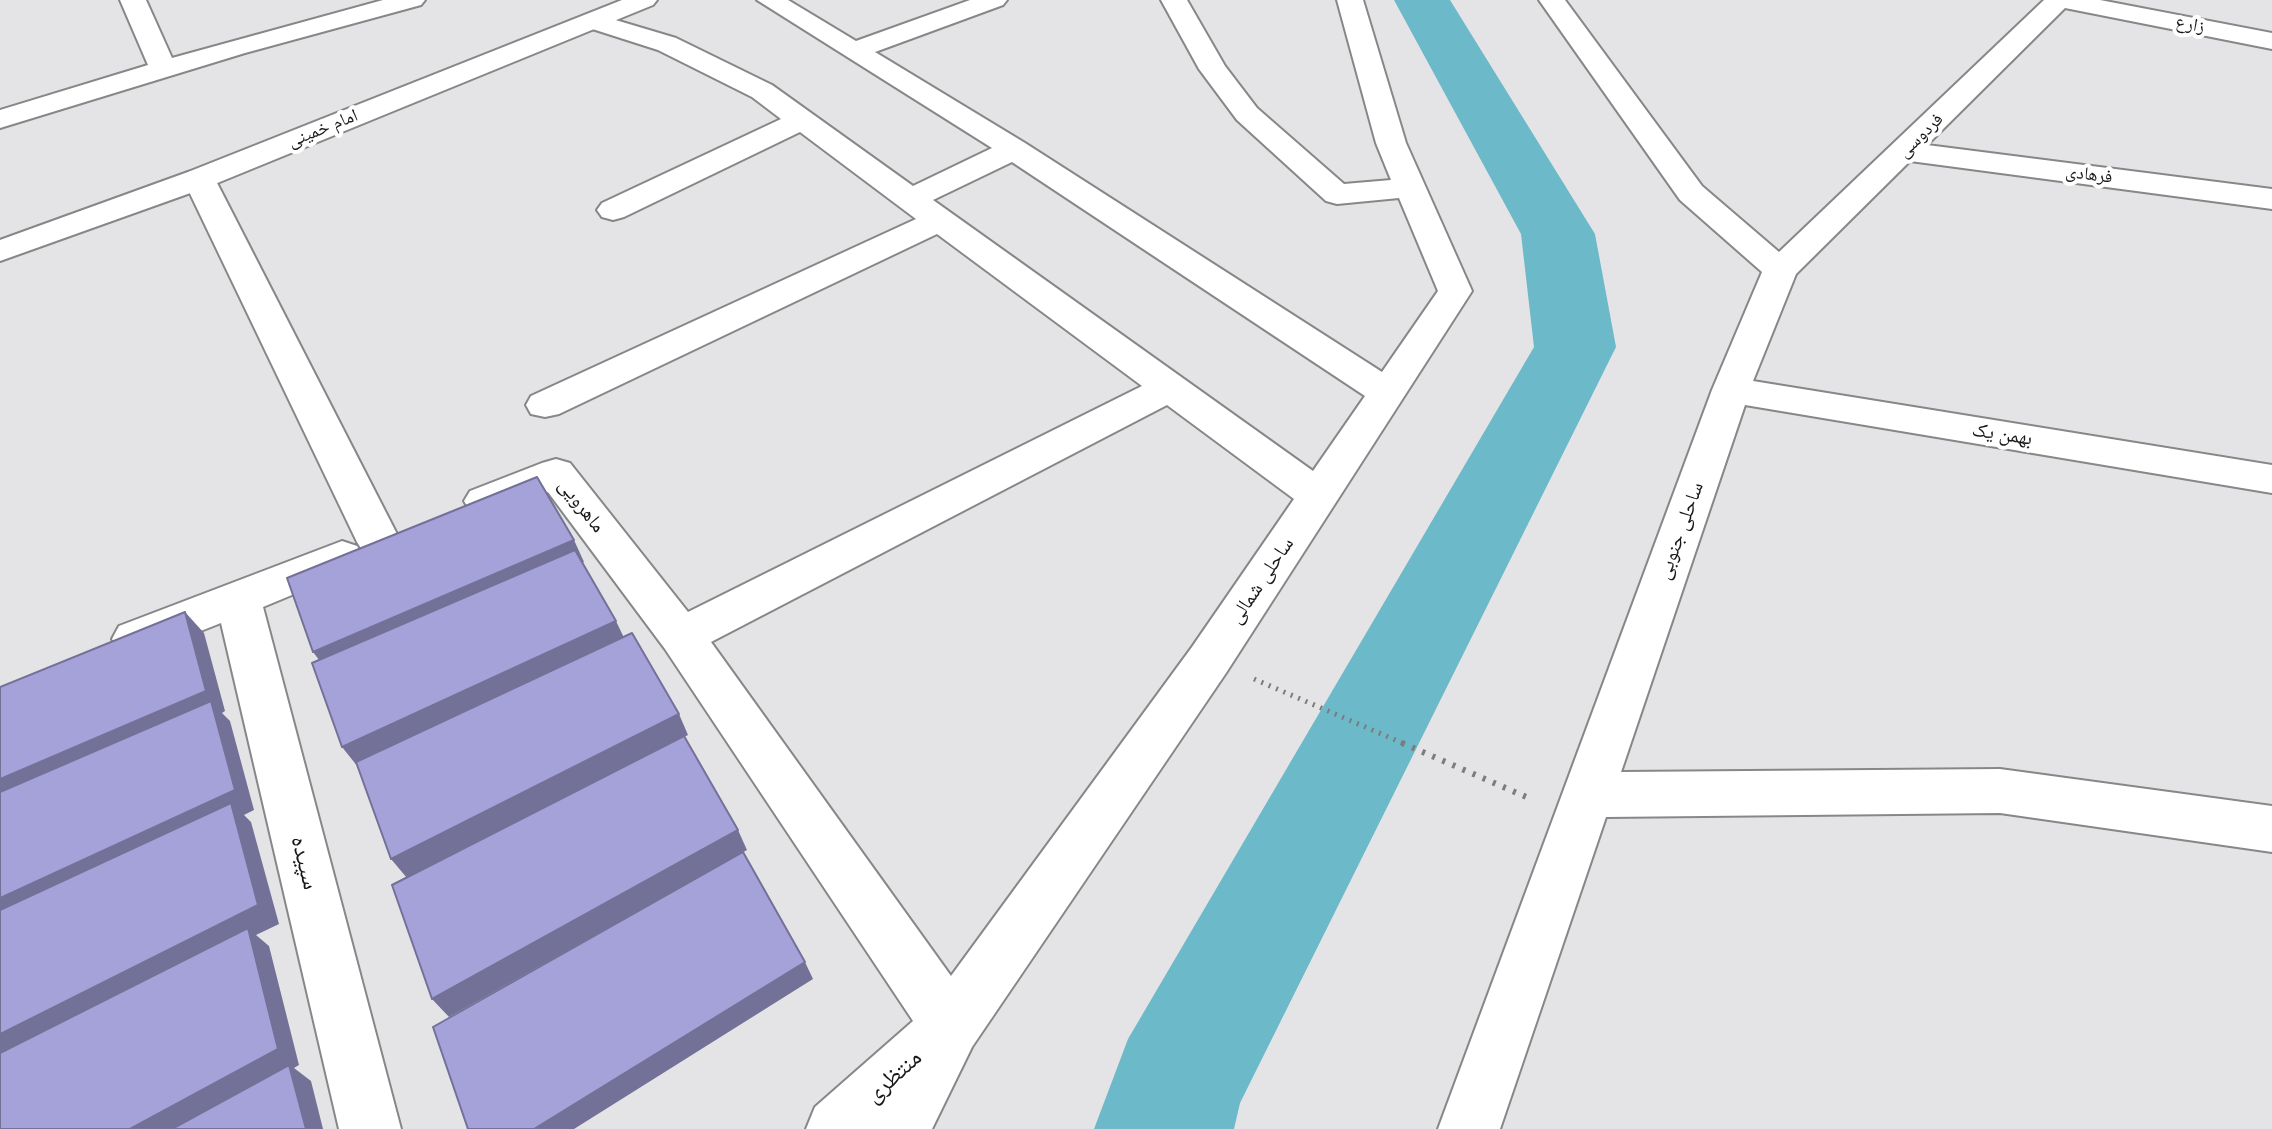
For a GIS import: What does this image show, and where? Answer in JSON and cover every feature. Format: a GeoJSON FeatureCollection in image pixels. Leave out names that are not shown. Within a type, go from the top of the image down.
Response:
{"type":"FeatureCollection","features":[{"type":"Feature","properties":{"kind":"street"},"geometry":{"type":"LineString","coordinates":[[133,0],[163,69]]}},
{"type":"Feature","properties":{"kind":"street","name":"امام خمینی"},"geometry":{"type":"LineString","coordinates":[[0,251],[199,179],[644,0]]}},
{"type":"Feature","properties":{"kind":"street"},"geometry":{"type":"LineString","coordinates":[[770,0],[1014,149],[1387,393]]}},
{"type":"Feature","properties":{"kind":"street"},"geometry":{"type":"LineString","coordinates":[[852,51],[994,0]]}},
{"type":"Feature","properties":{"kind":"street"},"geometry":{"type":"LineString","coordinates":[[1174,0],[1213,69],[1247,114],[1337,194],[1411,188]]}},
{"type":"Feature","properties":{"kind":"street","name":"ساحلی شمالی"},"geometry":{"type":"LineString","coordinates":[[899,1129],[951,1026],[1209,660],[1455,291],[1391,143],[1350,0]]}},
{"type":"Feature","properties":{"kind":"street"},"geometry":{"type":"LineString","coordinates":[[1552,0],[1691,193],[1780,270]]}},
{"type":"Feature","properties":{"kind":"street","name":"فردوسی"},"geometry":{"type":"LineString","coordinates":[[1780,270],[2060,0]]}},
{"type":"Feature","properties":{"kind":"street","name":"زارع"},"geometry":{"type":"LineString","coordinates":[[2060,0],[2272,41]]}},
{"type":"Feature","properties":{"kind":"street"},"geometry":{"type":"LineString","coordinates":[[0,119],[397,2]]}},
{"type":"Feature","properties":{"kind":"street"},"geometry":{"type":"LineString","coordinates":[[592,21],[667,44],[762,91],[1319,496]]}},
{"type":"Feature","properties":{"kind":"street"},"geometry":{"type":"LineString","coordinates":[[613,210],[802,120]]}},
{"type":"Feature","properties":{"kind":"street"},"geometry":{"type":"LineString","coordinates":[[910,199],[1014,149]]}},
{"type":"Feature","properties":{"kind":"street","name":"فرهادی"},"geometry":{"type":"LineString","coordinates":[[1906,151],[2272,199]]}},
{"type":"Feature","properties":{"kind":"street"},"geometry":{"type":"LineString","coordinates":[[199,179],[379,542]]}},
{"type":"Feature","properties":{"kind":"street"},"geometry":{"type":"LineString","coordinates":[[545,405],[940,220]]}},
{"type":"Feature","properties":{"kind":"street","name":"ساحلی جنوبی"},"geometry":{"type":"LineString","coordinates":[[1469,1129],[1731,390],[1780,270]]}},
{"type":"Feature","properties":{"kind":"street"},"geometry":{"type":"LineString","coordinates":[[681,636],[1171,387]]}},
{"type":"Feature","properties":{"kind":"street","name":"بهمن یک"},"geometry":{"type":"LineString","coordinates":[[1731,390],[2272,479]]}},
{"type":"Feature","properties":{"kind":"street","name":"ماهرویی"},"geometry":{"type":"LineString","coordinates":[[98,654],[556,473],[681,636],[951,1026]]}},
{"type":"Feature","properties":{"kind":"street","name":"سپیده"},"geometry":{"type":"LineString","coordinates":[[238,598],[370,1129]]}},
{"type":"Feature","properties":{"kind":"street"},"geometry":{"type":"LineString","coordinates":[[1583,808],[2000,791],[2272,829]]}},
{"type":"Feature","properties":{"kind":"street","name":"منتظری"},"geometry":{"type":"LineString","coordinates":[[837,1129],[951,1026]]}},
{"type":"Feature","properties":{"kind":"path"},"geometry":{"type":"LineString","coordinates":[[1209,660],[1583,808]]}},
{"type":"Feature","properties":{"kind":"building"},"geometry":{"type":"Polygon","coordinates":[[[537,477],[574,540],[313,652],[287,578],[537,477]]]}},
{"type":"Feature","properties":{"kind":"building"},"geometry":{"type":"Polygon","coordinates":[[[575,550],[616,621],[342,747],[312,663],[575,550]]]}},
{"type":"Feature","properties":{"kind":"building"},"geometry":{"type":"Polygon","coordinates":[[[185,612],[206,691],[0,779],[0,687],[185,612]]]}},
{"type":"Feature","properties":{"kind":"building"},"geometry":{"type":"Polygon","coordinates":[[[632,633],[679,714],[391,859],[356,762],[632,633]]]}},
{"type":"Feature","properties":{"kind":"building"},"geometry":{"type":"Polygon","coordinates":[[[211,701],[235,790],[0,898],[0,792],[211,701]]]}},
{"type":"Feature","properties":{"kind":"building"},"geometry":{"type":"Polygon","coordinates":[[[684,736],[738,830],[432,999],[392,885],[684,736]]]}},
{"type":"Feature","properties":{"kind":"building"},"geometry":{"type":"Polygon","coordinates":[[[231,803],[258,905],[0,1034],[0,910],[231,803]]]}},
{"type":"Feature","properties":{"kind":"building"},"geometry":{"type":"Polygon","coordinates":[[[743,852],[805,962],[534,1129],[468,1129],[433,1027],[743,852]]]}},
{"type":"Feature","properties":{"kind":"building"},"geometry":{"type":"Polygon","coordinates":[[[248,928],[278,1049],[130,1129],[0,1129],[0,1053],[248,928]]]}},
{"type":"Feature","properties":{"kind":"building"},"geometry":{"type":"Polygon","coordinates":[[[289,1065],[306,1129],[172,1129],[289,1065]]]}},
{"type":"Feature","properties":{"kind":"waterway"},"geometry":{"type":"LineString","coordinates":[[1164,1129],[1176,1087],[1575,347],[1558,234],[1422,0]]}}]}
